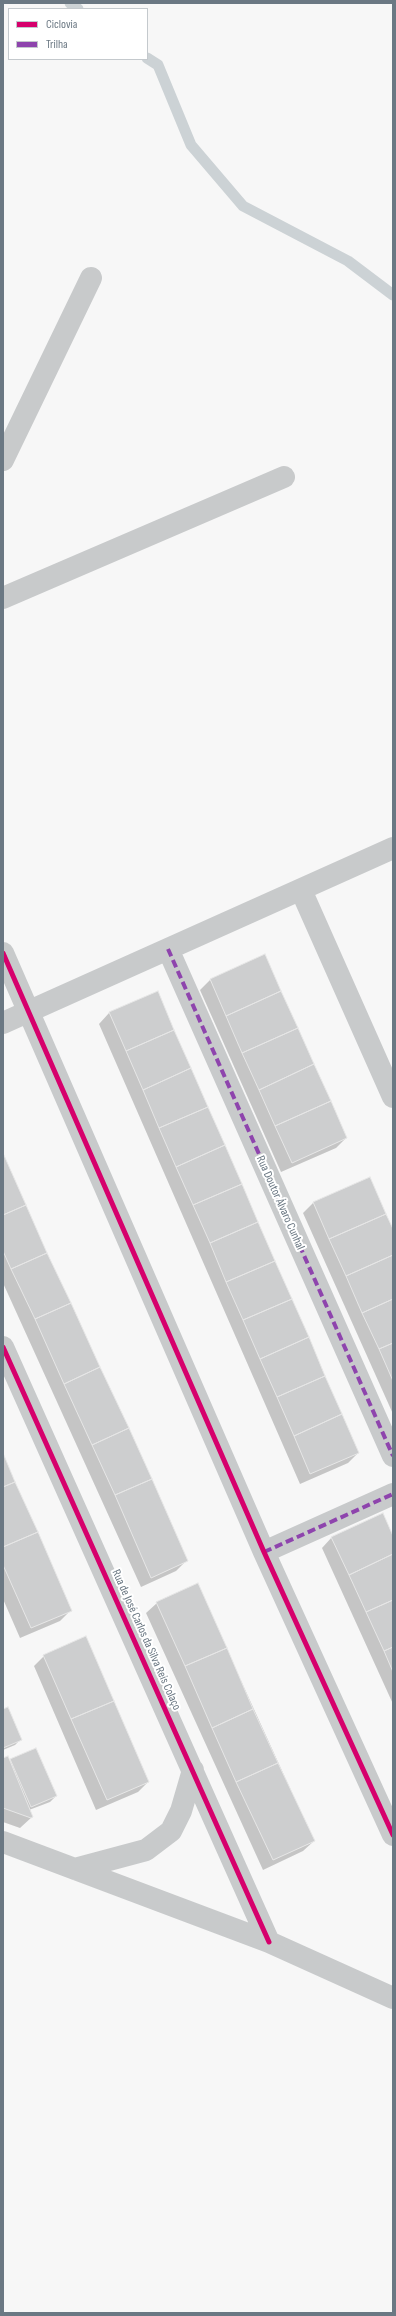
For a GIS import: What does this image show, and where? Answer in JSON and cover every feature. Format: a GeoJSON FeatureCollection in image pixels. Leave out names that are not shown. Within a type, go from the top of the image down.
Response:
{"type":"FeatureCollection","features":[{"type":"Feature","properties":{"kind":"street"},"geometry":{"type":"LineString","coordinates":[[3,460],[91,278]]}},
{"type":"Feature","properties":{"kind":"street"},"geometry":{"type":"LineString","coordinates":[[3,598],[284,477]]}},
{"type":"Feature","properties":{"kind":"street"},"geometry":{"type":"LineString","coordinates":[[3,1023],[393,848]]}},
{"type":"Feature","properties":{"kind":"street"},"geometry":{"type":"LineString","coordinates":[[301,890],[393,1097]]}},
{"type":"Feature","properties":{"kind":"street","name":"Rua Doutor Álvaro Cunhal"},"geometry":{"type":"LineString","coordinates":[[168,949],[393,1456]]}},
{"type":"Feature","properties":{"kind":"street"},"geometry":{"type":"LineString","coordinates":[[3,954],[264,1552],[393,1835]]}},
{"type":"Feature","properties":{"kind":"street","name":"Rua de José Carlos da Silva Reis Colaço"},"geometry":{"type":"LineString","coordinates":[[3,1347],[269,1942]]}},
{"type":"Feature","properties":{"kind":"street"},"geometry":{"type":"LineString","coordinates":[[264,1552],[393,1494]]}},
{"type":"Feature","properties":{"kind":"street"},"geometry":{"type":"LineString","coordinates":[[75,1869],[146,1850],[171,1831],[181,1811],[193,1770]]}},
{"type":"Feature","properties":{"kind":"street"},"geometry":{"type":"LineString","coordinates":[[3,1842],[269,1942],[393,1998]]}},
{"type":"Feature","properties":{"kind":"building"},"geometry":{"type":"Polygon","coordinates":[[[265,954],[281,991],[226,1016],[210,979],[265,954]]]}},
{"type":"Feature","properties":{"kind":"building"},"geometry":{"type":"Polygon","coordinates":[[[158,991],[174,1030],[126,1051],[109,1012],[158,991]]]}},
{"type":"Feature","properties":{"kind":"building"},"geometry":{"type":"Polygon","coordinates":[[[281,991],[298,1028],[242,1053],[226,1016],[281,991]]]}},
{"type":"Feature","properties":{"kind":"building"},"geometry":{"type":"Polygon","coordinates":[[[298,1028],[314,1064],[259,1090],[242,1053],[298,1028]]]}},
{"type":"Feature","properties":{"kind":"building"},"geometry":{"type":"Polygon","coordinates":[[[174,1030],[191,1068],[143,1090],[126,1051],[174,1030]]]}},
{"type":"Feature","properties":{"kind":"building"},"geometry":{"type":"Polygon","coordinates":[[[314,1064],[331,1101],[275,1126],[259,1090],[314,1064]]]}},
{"type":"Feature","properties":{"kind":"building"},"geometry":{"type":"Polygon","coordinates":[[[191,1068],[208,1107],[159,1128],[143,1090],[191,1068]]]}},
{"type":"Feature","properties":{"kind":"building"},"geometry":{"type":"Polygon","coordinates":[[[331,1101],[347,1138],[292,1163],[275,1126],[331,1101]]]}},
{"type":"Feature","properties":{"kind":"building"},"geometry":{"type":"Polygon","coordinates":[[[208,1107],[225,1145],[176,1167],[159,1128],[208,1107]]]}},
{"type":"Feature","properties":{"kind":"building"},"geometry":{"type":"Polygon","coordinates":[[[225,1145],[242,1184],[193,1205],[176,1167],[225,1145]]]}},
{"type":"Feature","properties":{"kind":"building"},"geometry":{"type":"Polygon","coordinates":[[[3,1153],[26,1205],[3,1215],[3,1153]]]}},
{"type":"Feature","properties":{"kind":"building"},"geometry":{"type":"Polygon","coordinates":[[[370,1177],[386,1214],[329,1239],[313,1202],[370,1177]]]}},
{"type":"Feature","properties":{"kind":"building"},"geometry":{"type":"Polygon","coordinates":[[[242,1184],[258,1222],[210,1243],[193,1205],[242,1184]]]}},
{"type":"Feature","properties":{"kind":"building"},"geometry":{"type":"Polygon","coordinates":[[[26,1205],[47,1253],[11,1269],[3,1251],[3,1215],[26,1205]]]}},
{"type":"Feature","properties":{"kind":"building"},"geometry":{"type":"Polygon","coordinates":[[[386,1214],[393,1229],[393,1255],[346,1276],[329,1239],[386,1214]]]}},
{"type":"Feature","properties":{"kind":"building"},"geometry":{"type":"Polygon","coordinates":[[[258,1222],[275,1261],[226,1282],[210,1243],[258,1222]]]}},
{"type":"Feature","properties":{"kind":"building"},"geometry":{"type":"Polygon","coordinates":[[[47,1253],[71,1303],[35,1319],[11,1269],[47,1253]]]}},
{"type":"Feature","properties":{"kind":"building"},"geometry":{"type":"Polygon","coordinates":[[[393,1255],[393,1299],[362,1313],[346,1276],[393,1255]]]}},
{"type":"Feature","properties":{"kind":"building"},"geometry":{"type":"Polygon","coordinates":[[[275,1261],[292,1299],[243,1320],[226,1282],[275,1261]]]}},
{"type":"Feature","properties":{"kind":"building"},"geometry":{"type":"Polygon","coordinates":[[[292,1299],[309,1337],[260,1359],[243,1320],[292,1299]]]}},
{"type":"Feature","properties":{"kind":"building"},"geometry":{"type":"Polygon","coordinates":[[[393,1299],[393,1343],[379,1349],[362,1313],[393,1299]]]}},
{"type":"Feature","properties":{"kind":"building"},"geometry":{"type":"Polygon","coordinates":[[[71,1303],[100,1367],[64,1384],[35,1319],[71,1303]]]}},
{"type":"Feature","properties":{"kind":"building"},"geometry":{"type":"Polygon","coordinates":[[[309,1337],[325,1376],[277,1397],[260,1359],[309,1337]]]}},
{"type":"Feature","properties":{"kind":"building"},"geometry":{"type":"Polygon","coordinates":[[[393,1343],[393,1381],[379,1349],[393,1343]]]}},
{"type":"Feature","properties":{"kind":"building"},"geometry":{"type":"Polygon","coordinates":[[[100,1367],[129,1428],[92,1445],[64,1384],[100,1367]]]}},
{"type":"Feature","properties":{"kind":"building"},"geometry":{"type":"Polygon","coordinates":[[[325,1376],[342,1414],[294,1436],[277,1397],[325,1376]]]}},
{"type":"Feature","properties":{"kind":"building"},"geometry":{"type":"Polygon","coordinates":[[[342,1414],[359,1453],[310,1474],[294,1436],[342,1414]]]}},
{"type":"Feature","properties":{"kind":"building"},"geometry":{"type":"Polygon","coordinates":[[[129,1428],[152,1479],[115,1495],[92,1445],[129,1428]]]}},
{"type":"Feature","properties":{"kind":"building"},"geometry":{"type":"Polygon","coordinates":[[[3,1453],[15,1482],[3,1487],[3,1453]]]}},
{"type":"Feature","properties":{"kind":"building"},"geometry":{"type":"Polygon","coordinates":[[[152,1479],[188,1561],[151,1578],[115,1495],[152,1479]]]}},
{"type":"Feature","properties":{"kind":"building"},"geometry":{"type":"Polygon","coordinates":[[[15,1482],[38,1532],[3,1547],[3,1487],[15,1482]]]}},
{"type":"Feature","properties":{"kind":"building"},"geometry":{"type":"Polygon","coordinates":[[[383,1513],[393,1536],[393,1554],[349,1575],[331,1537],[383,1513]]]}},
{"type":"Feature","properties":{"kind":"building"},"geometry":{"type":"Polygon","coordinates":[[[38,1532],[72,1611],[31,1628],[3,1565],[3,1547],[38,1532]]]}},
{"type":"Feature","properties":{"kind":"building"},"geometry":{"type":"Polygon","coordinates":[[[393,1554],[393,1600],[366,1612],[349,1575],[393,1554]]]}},
{"type":"Feature","properties":{"kind":"building"},"geometry":{"type":"Polygon","coordinates":[[[198,1583],[227,1648],[185,1666],[156,1602],[198,1583]]]}},
{"type":"Feature","properties":{"kind":"building"},"geometry":{"type":"Polygon","coordinates":[[[393,1600],[393,1647],[384,1651],[366,1612],[393,1600]]]}},
{"type":"Feature","properties":{"kind":"building"},"geometry":{"type":"Polygon","coordinates":[[[86,1636],[114,1701],[71,1719],[43,1655],[86,1636]]]}},
{"type":"Feature","properties":{"kind":"building"},"geometry":{"type":"Polygon","coordinates":[[[393,1647],[393,1672],[384,1651],[393,1647]]]}},
{"type":"Feature","properties":{"kind":"building"},"geometry":{"type":"Polygon","coordinates":[[[227,1648],[253,1709],[212,1728],[185,1666],[227,1648]]]}},
{"type":"Feature","properties":{"kind":"building"},"geometry":{"type":"Polygon","coordinates":[[[114,1701],[149,1782],[107,1800],[71,1719],[114,1701]]]}},
{"type":"Feature","properties":{"kind":"building"},"geometry":{"type":"Polygon","coordinates":[[[8,1707],[22,1740],[3,1748],[3,1709],[8,1707]]]}},
{"type":"Feature","properties":{"kind":"building"},"geometry":{"type":"Polygon","coordinates":[[[253,1709],[278,1763],[236,1782],[212,1728],[253,1709]]]}},
{"type":"Feature","properties":{"kind":"building"},"geometry":{"type":"Polygon","coordinates":[[[36,1748],[57,1796],[31,1807],[10,1759],[36,1748]]]}},
{"type":"Feature","properties":{"kind":"building"},"geometry":{"type":"Polygon","coordinates":[[[8,1756],[33,1817],[31,1818],[3,1808],[3,1758],[8,1756]]]}},
{"type":"Feature","properties":{"kind":"building"},"geometry":{"type":"Polygon","coordinates":[[[278,1763],[315,1841],[273,1860],[236,1782],[278,1763]]]}},
{"type":"Feature","properties":{"kind":"waterway"},"geometry":{"type":"LineString","coordinates":[[70,3],[77,8]]}},
{"type":"Feature","properties":{"kind":"waterway"},"geometry":{"type":"LineString","coordinates":[[148,59],[158,65],[191,145],[243,206],[348,261],[393,295]]}},
{"type":"Feature","properties":{"kind":"marked path"},"geometry":{"type":"LineString","coordinates":[[168,949],[393,1456]]}},
{"type":"Feature","properties":{"kind":"marked path"},"geometry":{"type":"LineString","coordinates":[[264,1552],[393,1494]]}},
{"type":"Feature","properties":{"kind":"cycle path"},"geometry":{"type":"LineString","coordinates":[[3,953],[264,1552],[393,1835]]}},
{"type":"Feature","properties":{"kind":"cycle path"},"geometry":{"type":"LineString","coordinates":[[3,1347],[269,1942]]}}]}
